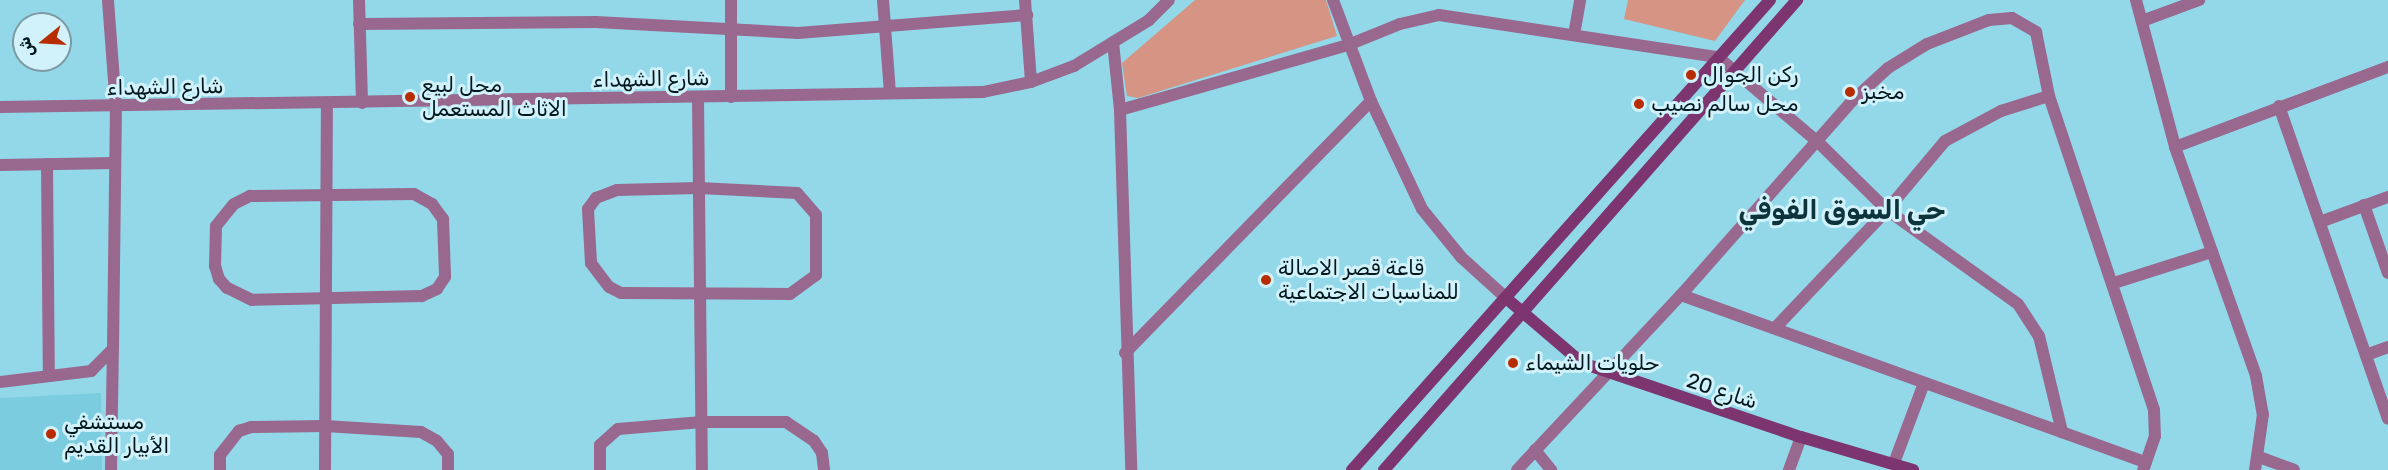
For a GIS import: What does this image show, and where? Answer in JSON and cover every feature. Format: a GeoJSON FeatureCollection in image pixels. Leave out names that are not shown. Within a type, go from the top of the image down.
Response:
{"type":"FeatureCollection","features":[{"type":"Feature","properties":{"kind":"street"},"geometry":{"type":"LineString","coordinates":[[108,0],[116,107],[111,470]]}},
{"type":"Feature","properties":{"kind":"street"},"geometry":{"type":"LineString","coordinates":[[359,0],[362,103]]}},
{"type":"Feature","properties":{"kind":"street"},"geometry":{"type":"LineString","coordinates":[[731,0],[731,97]]}},
{"type":"Feature","properties":{"kind":"street"},"geometry":{"type":"LineString","coordinates":[[883,0],[890,93]]}},
{"type":"Feature","properties":{"kind":"street"},"geometry":{"type":"LineString","coordinates":[[1025,0],[1031,82]]}},
{"type":"Feature","properties":{"kind":"street","name":"شارع الشهداء"},"geometry":{"type":"LineString","coordinates":[[0,107],[327,104],[983,92],[1031,82],[1074,66],[1149,20],[1169,0]]}},
{"type":"Feature","properties":{"kind":"street"},"geometry":{"type":"LineString","coordinates":[[1333,0],[1348,45],[1371,101],[1422,209],[1461,256],[1506,298]]}},
{"type":"Feature","properties":{"kind":"street"},"geometry":{"type":"LineString","coordinates":[[1574,35],[1580,0]]}},
{"type":"Feature","properties":{"kind":"street"},"geometry":{"type":"LineString","coordinates":[[1352,470],[1770,0]]}},
{"type":"Feature","properties":{"kind":"street"},"geometry":{"type":"LineString","coordinates":[[1384,470],[1733,69],[1797,0]]}},
{"type":"Feature","properties":{"kind":"street"},"geometry":{"type":"LineString","coordinates":[[2136,0],[2175,147],[2256,376],[2263,414],[2259,457],[2255,470]]}},
{"type":"Feature","properties":{"kind":"street"},"geometry":{"type":"LineString","coordinates":[[2142,21],[2199,0]]}},
{"type":"Feature","properties":{"kind":"street"},"geometry":{"type":"LineString","coordinates":[[359,24],[596,22],[798,33],[1026,15]]}},
{"type":"Feature","properties":{"kind":"street"},"geometry":{"type":"LineString","coordinates":[[1120,110],[1348,45],[1400,24],[1438,15],[1718,57],[1819,143],[1887,210],[2018,304],[2039,336],[2062,432]]}},
{"type":"Feature","properties":{"kind":"street"},"geometry":{"type":"LineString","coordinates":[[1517,470],[1605,372],[1681,295],[1819,143],[1852,101],[1888,68],[1927,44],[1989,20],[2012,18],[2036,32],[2049,96],[2114,283],[2156,422],[2145,466],[2062,432],[1681,295]]}},
{"type":"Feature","properties":{"kind":"street"},"geometry":{"type":"LineString","coordinates":[[1113,42],[1120,110],[1125,353],[1131,470]]}},
{"type":"Feature","properties":{"kind":"street"},"geometry":{"type":"LineString","coordinates":[[2175,147],[2279,106],[2388,67]]}},
{"type":"Feature","properties":{"kind":"street"},"geometry":{"type":"LineString","coordinates":[[1775,328],[1887,210],[1946,141],[2001,111],[2049,96]]}},
{"type":"Feature","properties":{"kind":"street"},"geometry":{"type":"LineString","coordinates":[[698,98],[702,470]]}},
{"type":"Feature","properties":{"kind":"street"},"geometry":{"type":"LineString","coordinates":[[1125,353],[1371,101]]}},
{"type":"Feature","properties":{"kind":"street"},"geometry":{"type":"LineString","coordinates":[[325,470],[327,104]]}},
{"type":"Feature","properties":{"kind":"street"},"geometry":{"type":"LineString","coordinates":[[2279,106],[2388,419]]}},
{"type":"Feature","properties":{"kind":"street"},"geometry":{"type":"LineString","coordinates":[[0,165],[115,163]]}},
{"type":"Feature","properties":{"kind":"street"},"geometry":{"type":"LineString","coordinates":[[47,164],[49,376]]}},
{"type":"Feature","properties":{"kind":"street"},"geometry":{"type":"LineString","coordinates":[[699,188],[797,193],[816,215],[816,275],[806,286],[790,294],[700,293],[621,292],[609,287],[591,262],[588,209],[606,192],[699,188]]}},
{"type":"Feature","properties":{"kind":"street"},"geometry":{"type":"LineString","coordinates":[[414,194],[432,204],[443,219],[445,277],[437,289],[422,296],[326,299],[252,300],[227,288],[215,266],[216,226],[234,204],[249,196],[414,194]]}},
{"type":"Feature","properties":{"kind":"street"},"geometry":{"type":"LineString","coordinates":[[2320,222],[2388,196]]}},
{"type":"Feature","properties":{"kind":"street"},"geometry":{"type":"LineString","coordinates":[[2364,205],[2388,273]]}},
{"type":"Feature","properties":{"kind":"street"},"geometry":{"type":"LineString","coordinates":[[2114,283],[2212,252]]}},
{"type":"Feature","properties":{"kind":"street","name":"شارع 20"},"geometry":{"type":"LineString","coordinates":[[1506,298],[1564,351],[1605,372],[1801,437],[1913,470]]}},
{"type":"Feature","properties":{"kind":"street"},"geometry":{"type":"LineString","coordinates":[[2366,355],[2388,347]]}},
{"type":"Feature","properties":{"kind":"street"},"geometry":{"type":"LineString","coordinates":[[0,382],[91,371],[112,349]]}},
{"type":"Feature","properties":{"kind":"street"},"geometry":{"type":"LineString","coordinates":[[1894,463],[1924,383]]}},
{"type":"Feature","properties":{"kind":"street"},"geometry":{"type":"LineString","coordinates":[[600,470],[600,445],[618,429],[702,422],[786,422],[814,441],[822,453],[824,470]]}},
{"type":"Feature","properties":{"kind":"street"},"geometry":{"type":"LineString","coordinates":[[220,470],[220,455],[239,431],[251,427],[325,426],[421,432],[437,441],[448,454],[448,470]]}},
{"type":"Feature","properties":{"kind":"street"},"geometry":{"type":"LineString","coordinates":[[1789,470],[1801,437]]}},
{"type":"Feature","properties":{"kind":"street"},"geometry":{"type":"LineString","coordinates":[[1534,450],[1551,470]]}},
{"type":"Feature","properties":{"kind":"street"},"geometry":{"type":"LineString","coordinates":[[2259,457],[2294,470]]}},
{"type":"Feature","properties":{"kind":"shaded area"},"geometry":{"type":"Polygon","coordinates":[[[1195,0],[1326,0],[1337,36],[1138,98],[1127,96],[1122,63],[1195,0]]]}},
{"type":"Feature","properties":{"kind":"shaded area"},"geometry":{"type":"Polygon","coordinates":[[[1628,0],[1745,0],[1715,41],[1624,19],[1628,0]]]}},
{"type":"Feature","properties":{"kind":"shaded area","name":"مستشفي الأبيار القديم"},"geometry":{"type":"Polygon","coordinates":[[[101,393],[102,470],[0,470],[0,398],[101,393]]]}},
{"type":"Feature","properties":{"kind":"place","name":"ركن الجوال"},"geometry":{"type":"Point","coordinates":[1691,75]}},
{"type":"Feature","properties":{"kind":"place","name":"مخبز"},"geometry":{"type":"Point","coordinates":[1850,92]}},
{"type":"Feature","properties":{"kind":"place","name":"محل لبيع الاثاث المستعمل"},"geometry":{"type":"Point","coordinates":[410,97]}},
{"type":"Feature","properties":{"kind":"place","name":"محل سالم نصيب"},"geometry":{"type":"Point","coordinates":[1639,104]}},
{"type":"Feature","properties":{"kind":"place","name":"قاعة قصر الاصالة للمناسبات الاجتماعية"},"geometry":{"type":"Point","coordinates":[1266,280]}},
{"type":"Feature","properties":{"kind":"place","name":"حلويات الشيماء"},"geometry":{"type":"Point","coordinates":[1513,363]}},
{"type":"Feature","properties":{"kind":"place","name":"مستشفي الأبيار القديم"},"geometry":{"type":"Point","coordinates":[51,434]}},
{"type":"Feature","properties":{"kind":"district","name":"حي السوق الفوفي"},"geometry":{"type":"Point","coordinates":[1842,211]}}]}
